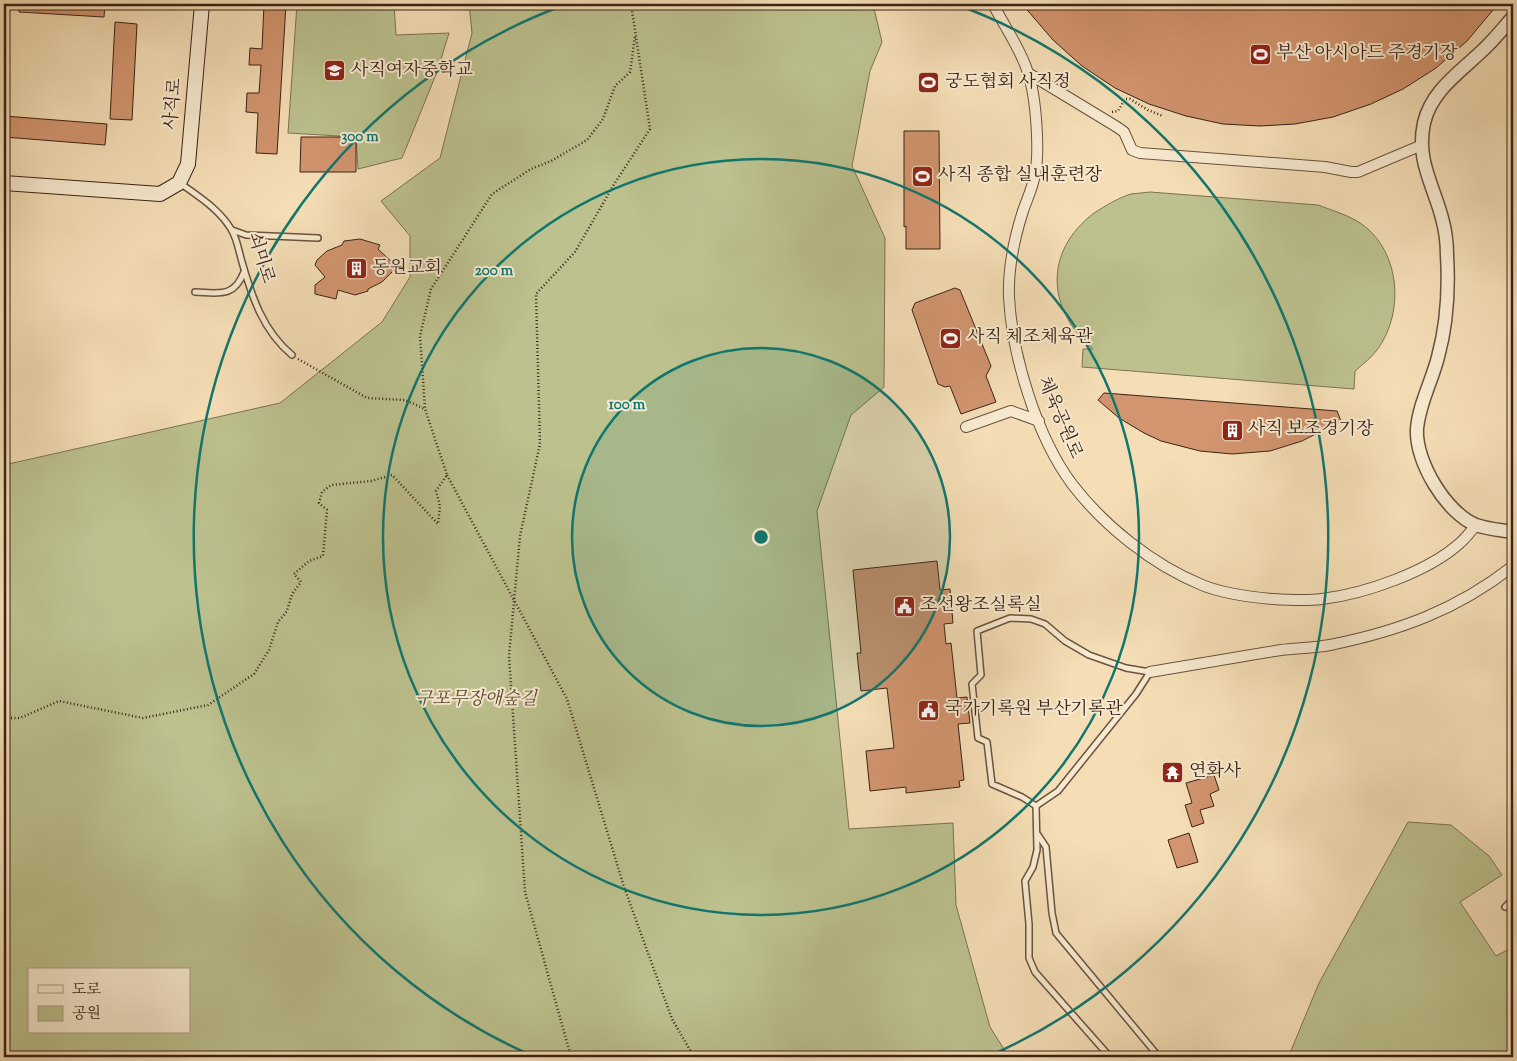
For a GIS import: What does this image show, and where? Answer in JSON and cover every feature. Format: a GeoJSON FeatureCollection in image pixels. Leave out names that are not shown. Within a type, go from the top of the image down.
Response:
{"type":"FeatureCollection","features":[{"type":"Feature","properties":{"kind":"main road","name":"사직로"},"geometry":{"type":"LineString","coordinates":[[179,183],[188,164],[202,4]]}},
{"type":"Feature","properties":{"kind":"main road"},"geometry":{"type":"LineString","coordinates":[[4,183],[160,194],[179,183]]}},
{"type":"Feature","properties":{"kind":"street","name":"체육공원로"},"geometry":{"type":"LineString","coordinates":[[993,4],[1028,73],[1037,142],[1036,172],[1015,238],[1010,269],[1009,296],[1018,358],[1039,422],[1055,456],[1072,484],[1116,532],[1140,551],[1202,585],[1232,594],[1262,598],[1320,600],[1378,586],[1409,574],[1460,543],[1476,525]]}},
{"type":"Feature","properties":{"kind":"street"},"geometry":{"type":"LineString","coordinates":[[1513,16],[1489,45],[1441,89],[1430,105],[1424,123],[1422,145],[1424,164],[1442,219],[1448,254],[1448,293],[1438,358],[1421,408],[1417,430],[1420,453],[1429,476],[1442,496],[1456,512],[1476,525],[1513,532]]}},
{"type":"Feature","properties":{"kind":"street"},"geometry":{"type":"LineString","coordinates":[[1028,73],[1093,111],[1124,132],[1132,150],[1140,153],[1324,167],[1358,172],[1422,145]]}},
{"type":"Feature","properties":{"kind":"street"},"geometry":{"type":"LineString","coordinates":[[966,427],[1011,411],[1039,422]]}},
{"type":"Feature","properties":{"kind":"street"},"geometry":{"type":"LineString","coordinates":[[1150,672],[1283,650],[1328,645],[1390,630],[1430,617],[1464,599],[1513,566]]}},
{"type":"Feature","properties":{"kind":"lane","name":"쇠미로"},"geometry":{"type":"LineString","coordinates":[[179,183],[215,208],[232,230],[256,306],[268,330],[279,344],[292,355]]}},
{"type":"Feature","properties":{"kind":"lane"},"geometry":{"type":"LineString","coordinates":[[232,230],[246,235],[318,238]]}},
{"type":"Feature","properties":{"kind":"lane"},"geometry":{"type":"LineString","coordinates":[[195,292],[222,293],[231,290],[240,283],[245,272]]}},
{"type":"Feature","properties":{"kind":"lane"},"geometry":{"type":"LineString","coordinates":[[1010,618],[1046,624],[1066,641],[1090,656],[1126,668],[1150,672],[1136,694],[1058,791],[1036,806],[1022,797],[992,784],[987,742],[978,738],[972,684],[981,676],[977,631],[1010,618]]}},
{"type":"Feature","properties":{"kind":"lane"},"geometry":{"type":"LineString","coordinates":[[1036,806],[1037,850],[1033,868],[1025,881],[1030,958],[1034,972],[1110,1057]]}},
{"type":"Feature","properties":{"kind":"lane"},"geometry":{"type":"LineString","coordinates":[[1037,834],[1046,847],[1052,914],[1056,933],[1159,1057]]}},
{"type":"Feature","properties":{"kind":"lane"},"geometry":{"type":"LineString","coordinates":[[1504,907],[1513,899]]}},
{"type":"Feature","properties":{"kind":"path"},"geometry":{"type":"LineString","coordinates":[[571,1057],[525,892],[509,656],[520,536],[540,444],[536,294],[575,252],[613,186],[650,130],[631,4]]}},
{"type":"Feature","properties":{"kind":"path"},"geometry":{"type":"LineString","coordinates":[[635,36],[630,72],[615,86],[603,119],[587,140],[551,161],[531,169],[492,194],[431,289],[420,336],[424,409],[447,475],[567,699],[624,887],[672,1019],[694,1057]]}},
{"type":"Feature","properties":{"kind":"path"},"geometry":{"type":"LineString","coordinates":[[1093,111],[1097,103],[1112,112],[1118,110],[1125,99],[1130,99],[1148,110],[1164,116]]}},
{"type":"Feature","properties":{"kind":"path"},"geometry":{"type":"LineString","coordinates":[[292,355],[368,398],[405,400],[424,409]]}},
{"type":"Feature","properties":{"kind":"path"},"geometry":{"type":"LineString","coordinates":[[4,718],[20,718],[59,701],[142,718],[208,705],[254,674],[269,650],[278,622],[287,611],[292,594],[301,582],[294,574],[309,561],[323,556],[327,510],[319,503],[322,492],[331,485],[371,481],[392,475],[438,524],[440,506],[436,491],[447,475]]}},
{"type":"Feature","properties":{"kind":"green space"},"geometry":{"type":"Polygon","coordinates":[[[297,4],[394,4],[396,35],[449,33],[437,72],[402,158],[358,169],[356,137],[288,133],[297,4]]]}},
{"type":"Feature","properties":{"kind":"green space","name":"구포무장애숲길"},"geometry":{"type":"Polygon","coordinates":[[[469,4],[873,4],[882,42],[870,71],[852,166],[885,238],[884,387],[851,415],[817,511],[849,829],[953,823],[956,905],[990,1027],[1009,1057],[4,1057],[4,465],[280,403],[382,322],[410,277],[410,236],[381,201],[440,158],[472,33],[469,4]]]}},
{"type":"Feature","properties":{"kind":"green space"},"geometry":{"type":"Polygon","coordinates":[[[1150,192],[1318,205],[1357,221],[1371,232],[1382,247],[1390,263],[1395,299],[1392,317],[1386,334],[1375,353],[1355,371],[1354,389],[1082,367],[1083,349],[1093,349],[1078,334],[1067,317],[1060,299],[1057,281],[1059,263],[1066,245],[1077,228],[1094,213],[1112,202],[1131,194],[1150,192]]]}},
{"type":"Feature","properties":{"kind":"green space"},"geometry":{"type":"Polygon","coordinates":[[[1408,822],[1451,825],[1489,856],[1502,875],[1460,902],[1496,956],[1513,947],[1513,1057],[1285,1057],[1290,1053],[1319,983],[1408,822]]]}},
{"type":"Feature","properties":{"kind":"building"},"geometry":{"type":"Polygon","coordinates":[[[19,4],[105,4],[104,17],[19,12],[19,4]]]}},
{"type":"Feature","properties":{"kind":"building"},"geometry":{"type":"Polygon","coordinates":[[[264,4],[286,4],[277,154],[256,153],[258,113],[246,112],[247,93],[259,93],[261,65],[249,65],[250,48],[262,49],[264,4]]]}},
{"type":"Feature","properties":{"kind":"building","name":"부산 아시아드 주경기장"},"geometry":{"type":"Polygon","coordinates":[[[1022,4],[1498,4],[1467,41],[1436,68],[1403,89],[1371,104],[1333,117],[1295,124],[1260,126],[1223,124],[1186,116],[1149,104],[1115,88],[1082,66],[1053,40],[1022,4]]]}},
{"type":"Feature","properties":{"kind":"building"},"geometry":{"type":"Polygon","coordinates":[[[115,22],[137,24],[132,120],[110,119],[115,22]]]}},
{"type":"Feature","properties":{"kind":"building"},"geometry":{"type":"Polygon","coordinates":[[[4,116],[107,124],[105,145],[4,137],[4,116]]]}},
{"type":"Feature","properties":{"kind":"building","name":"사직 종합 실내훈련장"},"geometry":{"type":"Polygon","coordinates":[[[904,131],[939,131],[940,249],[906,249],[906,226],[904,227],[904,131]]]}},
{"type":"Feature","properties":{"kind":"building"},"geometry":{"type":"Polygon","coordinates":[[[301,137],[356,137],[356,172],[300,172],[301,137]]]}},
{"type":"Feature","properties":{"kind":"building","name":"동원교회"},"geometry":{"type":"Polygon","coordinates":[[[360,239],[380,245],[378,249],[394,264],[395,268],[392,272],[382,282],[368,289],[368,291],[355,295],[338,290],[336,299],[315,294],[315,285],[325,277],[315,265],[317,260],[327,251],[342,245],[344,241],[360,239]]]}},
{"type":"Feature","properties":{"kind":"building","name":"사직 체조체육관"},"geometry":{"type":"Polygon","coordinates":[[[955,288],[960,290],[991,366],[986,376],[996,402],[961,414],[950,386],[945,387],[938,384],[912,310],[915,303],[955,288]]]}},
{"type":"Feature","properties":{"kind":"building","name":"사직 보조경기장"},"geometry":{"type":"Polygon","coordinates":[[[1104,393],[1337,411],[1341,421],[1302,441],[1270,451],[1232,454],[1200,451],[1161,441],[1119,418],[1098,400],[1104,393]]]}},
{"type":"Feature","properties":{"kind":"building","name":"국가기록원 부산기록관"},"geometry":{"type":"Polygon","coordinates":[[[937,561],[940,590],[950,589],[953,623],[944,624],[946,644],[951,643],[957,698],[967,697],[970,723],[958,724],[964,780],[959,781],[960,787],[906,793],[906,787],[870,791],[866,751],[894,748],[887,688],[861,691],[857,653],[861,653],[853,570],[937,561]]]}},
{"type":"Feature","properties":{"kind":"building"},"geometry":{"type":"Polygon","coordinates":[[[1214,775],[1219,790],[1210,794],[1214,806],[1200,810],[1204,823],[1192,827],[1185,805],[1192,803],[1186,783],[1214,775]]]}},
{"type":"Feature","properties":{"kind":"building"},"geometry":{"type":"Polygon","coordinates":[[[1189,833],[1198,862],[1177,868],[1168,840],[1189,833]]]}},
{"type":"Feature","properties":{"kind":"place","name":"부산 아시아드 주경기장"},"geometry":{"type":"Point","coordinates":[1260,54]}},
{"type":"Feature","properties":{"kind":"place","name":"사직여자중학교"},"geometry":{"type":"Point","coordinates":[335,71]}},
{"type":"Feature","properties":{"kind":"place","name":"궁도협회 사직정"},"geometry":{"type":"Point","coordinates":[929,83]}},
{"type":"Feature","properties":{"kind":"place","name":"사직 종합 실내훈련장"},"geometry":{"type":"Point","coordinates":[922,176]}},
{"type":"Feature","properties":{"kind":"place","name":"동원교회"},"geometry":{"type":"Point","coordinates":[356,269]}},
{"type":"Feature","properties":{"kind":"place","name":"사직 체조체육관"},"geometry":{"type":"Point","coordinates":[951,338]}},
{"type":"Feature","properties":{"kind":"place","name":"사직 보조경기장"},"geometry":{"type":"Point","coordinates":[1232,430]}},
{"type":"Feature","properties":{"kind":"place","name":"조선왕조실록실"},"geometry":{"type":"Point","coordinates":[904,606]}},
{"type":"Feature","properties":{"kind":"place","name":"국가기록원 부산기록관"},"geometry":{"type":"Point","coordinates":[929,710]}},
{"type":"Feature","properties":{"kind":"place","name":"연화사"},"geometry":{"type":"Point","coordinates":[1173,772]}}]}
